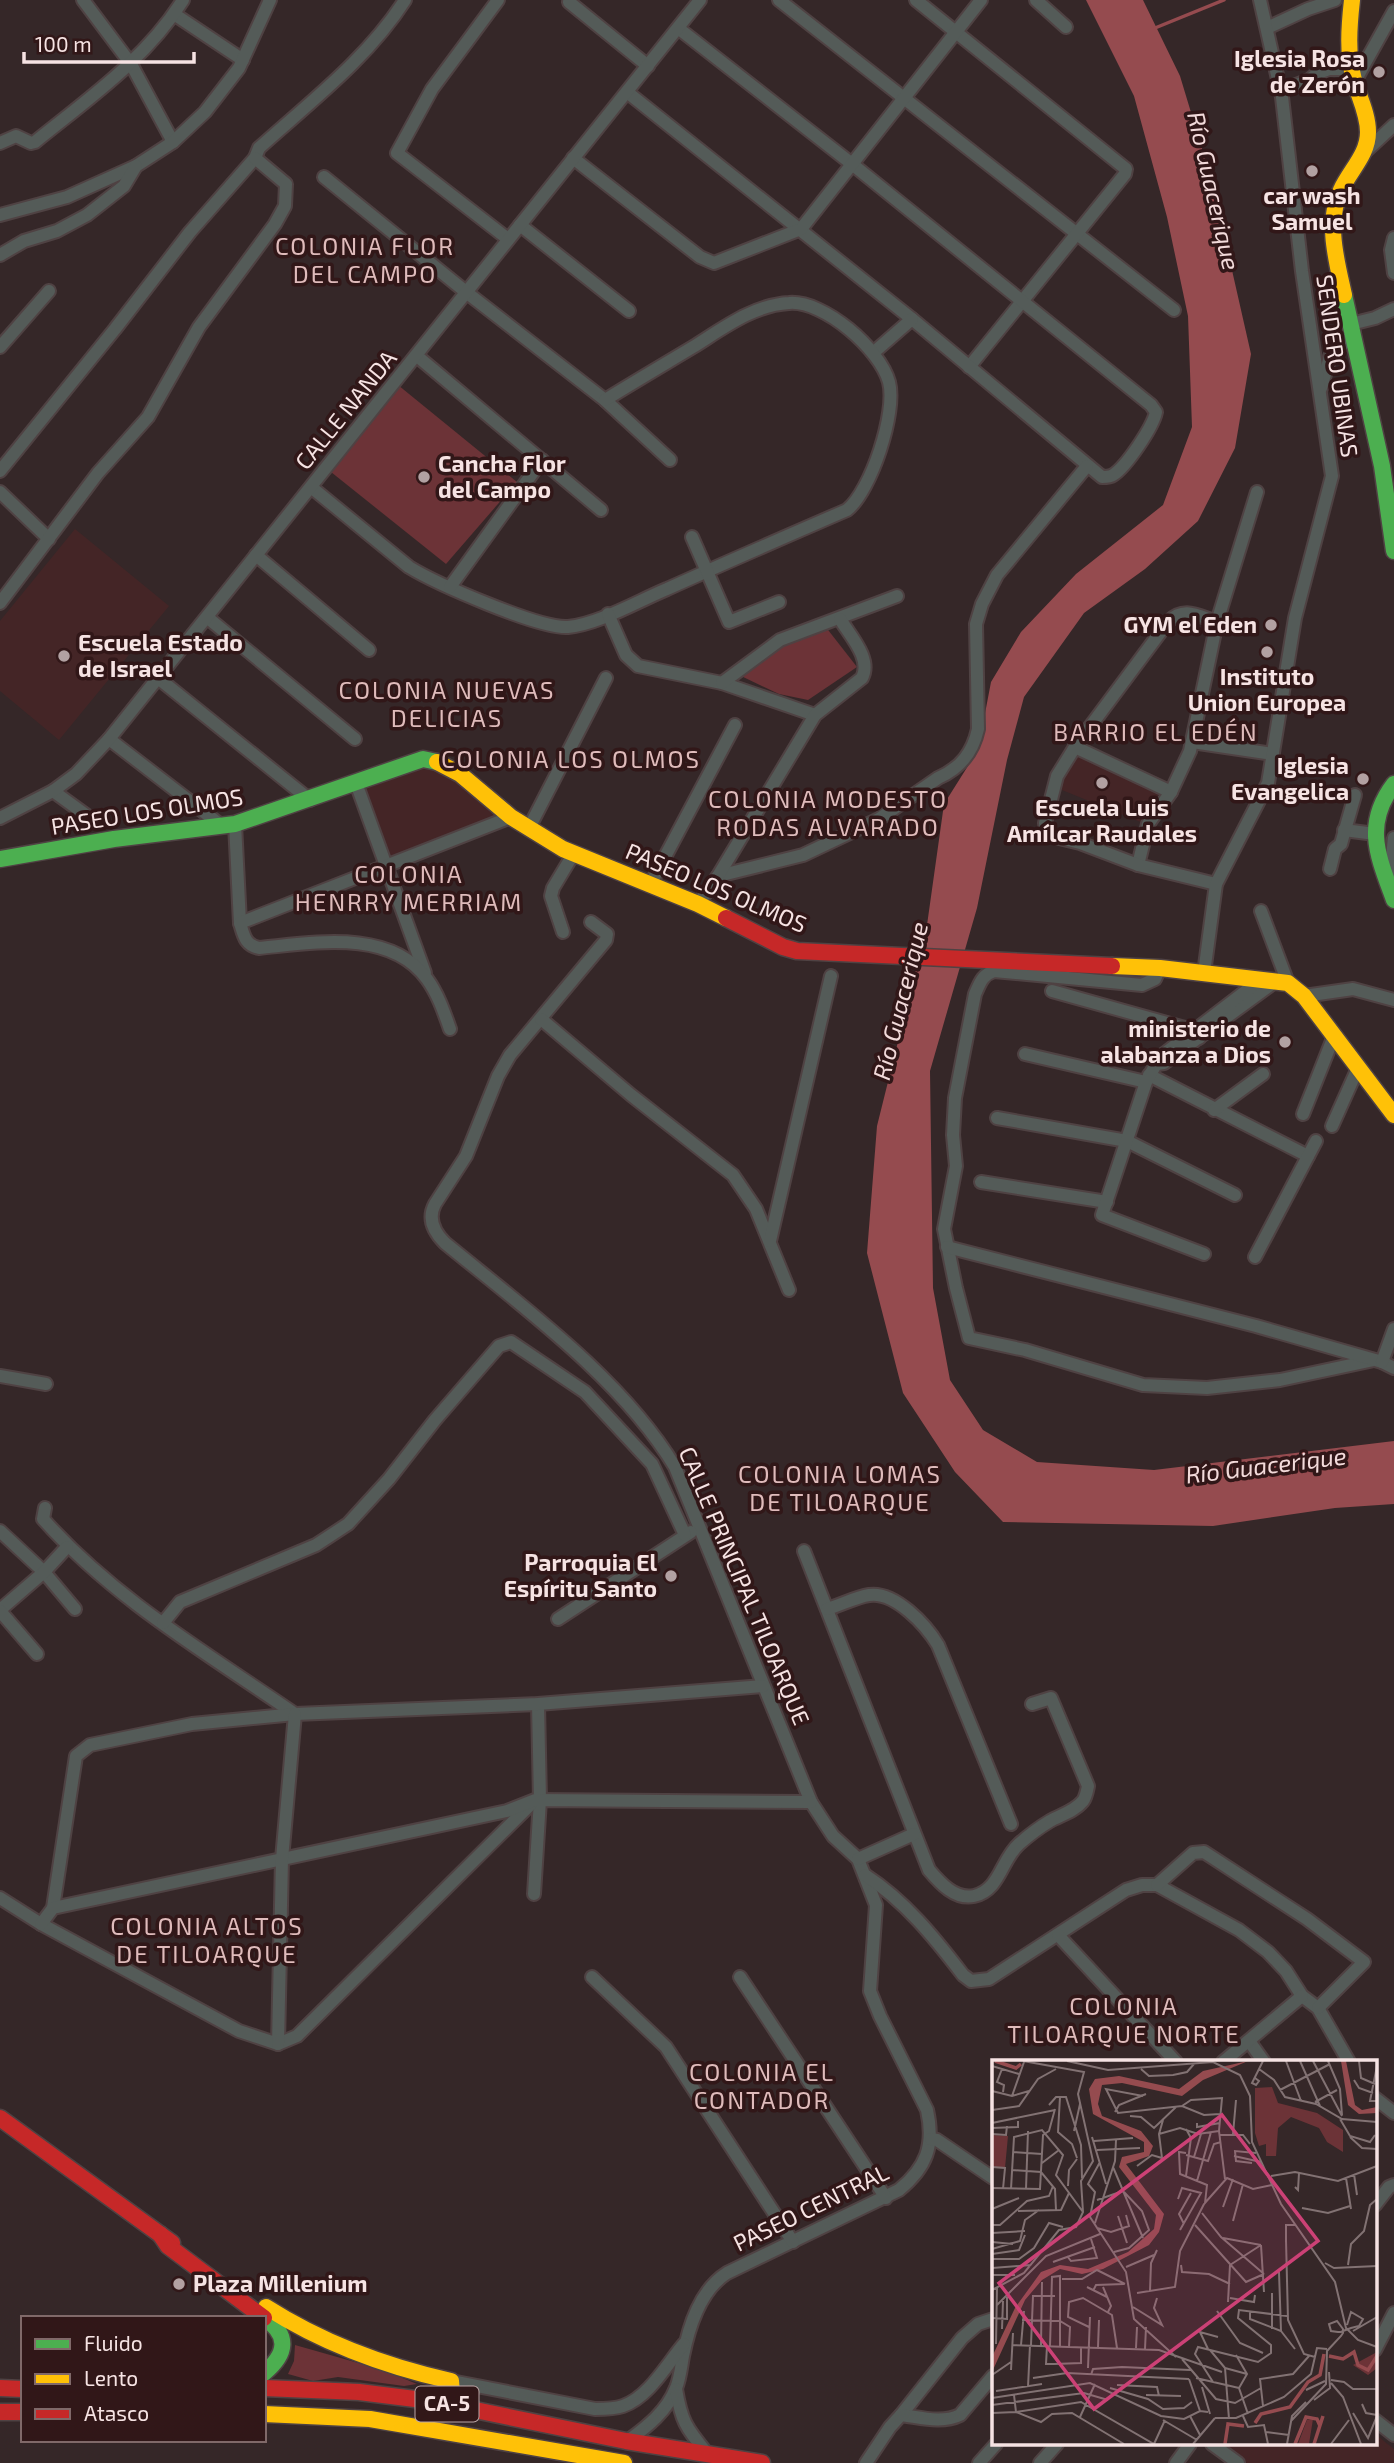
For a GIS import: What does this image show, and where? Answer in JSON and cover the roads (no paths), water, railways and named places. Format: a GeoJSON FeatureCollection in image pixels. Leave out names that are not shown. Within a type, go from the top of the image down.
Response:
{"type":"FeatureCollection","features":[{"type":"Feature","properties":{"kind":"main road"},"geometry":{"type":"LineString","coordinates":[[1352,0],[1349,48],[1353,75],[1365,107],[1368,130],[1366,151],[1352,168],[1334,208],[1335,253],[1385,481],[1394,551]]}},
{"type":"Feature","properties":{"kind":"main road","name":"PASEO LOS OLMOS"},"geometry":{"type":"LineString","coordinates":[[0,859],[114,839],[229,825],[310,800],[423,759],[436,761],[460,774],[511,817],[574,853],[698,904],[783,947],[797,951],[1137,966],[1204,973],[1264,987]]}},
{"type":"Feature","properties":{"kind":"main road"},"geometry":{"type":"LineString","coordinates":[[1394,784],[1384,795],[1376,817],[1374,834],[1394,900]]}},
{"type":"Feature","properties":{"kind":"main road"},"geometry":{"type":"LineString","coordinates":[[1264,987],[1304,996],[1394,1115]]}},
{"type":"Feature","properties":{"kind":"main road"},"geometry":{"type":"LineString","coordinates":[[0,2118],[271,2311],[331,2346],[401,2371],[450,2381],[453,2404]]}},
{"type":"Feature","properties":{"kind":"main road"},"geometry":{"type":"LineString","coordinates":[[160,2234],[168,2246],[261,2316]]}},
{"type":"Feature","properties":{"kind":"main road"},"geometry":{"type":"LineString","coordinates":[[266,2319],[279,2329],[282,2340],[281,2353],[274,2365],[266,2371]]}},
{"type":"Feature","properties":{"kind":"main road","name":"CA-5"},"geometry":{"type":"LineString","coordinates":[[266,2388],[306,2388],[453,2404],[628,2441],[762,2463]]}},
{"type":"Feature","properties":{"kind":"main road"},"geometry":{"type":"LineString","coordinates":[[2,2389],[21,2389]]}},
{"type":"Feature","properties":{"kind":"main road"},"geometry":{"type":"LineString","coordinates":[[0,2412],[21,2412]]}},
{"type":"Feature","properties":{"kind":"main road","name":"CA-5"},"geometry":{"type":"LineString","coordinates":[[266,2414],[370,2419],[624,2463]]}},
{"type":"Feature","properties":{"kind":"main road"},"geometry":{"type":"LineString","coordinates":[[547,2448],[568,2463]]}},
{"type":"Feature","properties":{"kind":"street"},"geometry":{"type":"LineString","coordinates":[[83,0],[131,64],[173,142]]}},
{"type":"Feature","properties":{"kind":"street"},"geometry":{"type":"LineString","coordinates":[[0,144],[16,136],[31,143],[35,142],[131,64],[183,0]]}},
{"type":"Feature","properties":{"kind":"street"},"geometry":{"type":"LineString","coordinates":[[0,215],[67,197],[136,166],[173,142],[205,112],[243,60],[270,0]]}},
{"type":"Feature","properties":{"kind":"street"},"geometry":{"type":"LineString","coordinates":[[0,471],[190,232],[256,158],[259,148],[335,81],[405,0]]}},
{"type":"Feature","properties":{"kind":"street"},"geometry":{"type":"LineString","coordinates":[[498,0],[432,89],[397,153],[508,239]]}},
{"type":"Feature","properties":{"kind":"street"},"geometry":{"type":"LineString","coordinates":[[779,0],[1174,310]]}},
{"type":"Feature","properties":{"kind":"street"},"geometry":{"type":"LineString","coordinates":[[916,0],[1126,169],[1125,174],[969,367]]}},
{"type":"Feature","properties":{"kind":"street"},"geometry":{"type":"LineString","coordinates":[[573,158],[707,262],[714,263],[801,229],[981,0]]}},
{"type":"Feature","properties":{"kind":"street"},"geometry":{"type":"LineString","coordinates":[[1036,0],[1066,27]]}},
{"type":"Feature","properties":{"kind":"street","name":"SENDERO UBINAS"},"geometry":{"type":"LineString","coordinates":[[1204,973],[1216,884],[1268,783],[1295,618],[1332,476],[1302,271],[1281,91],[1260,0]]}},
{"type":"Feature","properties":{"kind":"street"},"geometry":{"type":"LineString","coordinates":[[1267,29],[1308,9],[1335,0]]}},
{"type":"Feature","properties":{"kind":"street","name":"CALLE NANDA"},"geometry":{"type":"LineString","coordinates":[[0,818],[53,791],[76,774],[109,739],[648,66],[696,1]]}},
{"type":"Feature","properties":{"kind":"street"},"geometry":{"type":"LineString","coordinates":[[569,2],[648,66]]}},
{"type":"Feature","properties":{"kind":"street"},"geometry":{"type":"LineString","coordinates":[[1281,91],[1329,69],[1353,75],[1394,11]]}},
{"type":"Feature","properties":{"kind":"street"},"geometry":{"type":"LineString","coordinates":[[174,14],[243,60]]}},
{"type":"Feature","properties":{"kind":"street"},"geometry":{"type":"LineString","coordinates":[[627,92],[912,319],[1102,478],[1112,476],[1122,467],[1154,422],[1156,412],[1152,405],[678,28]]}},
{"type":"Feature","properties":{"kind":"street"},"geometry":{"type":"LineString","coordinates":[[1366,151],[1394,125]]}},
{"type":"Feature","properties":{"kind":"street"},"geometry":{"type":"LineString","coordinates":[[0,603],[98,473],[148,417],[194,335],[275,224],[285,206],[286,184],[256,158]]}},
{"type":"Feature","properties":{"kind":"street"},"geometry":{"type":"LineString","coordinates":[[0,255],[24,241],[57,231],[87,215],[124,186],[136,166]]}},
{"type":"Feature","properties":{"kind":"street"},"geometry":{"type":"LineString","coordinates":[[324,177],[605,400],[670,460]]}},
{"type":"Feature","properties":{"kind":"street"},"geometry":{"type":"LineString","coordinates":[[520,225],[629,311]]}},
{"type":"Feature","properties":{"kind":"street"},"geometry":{"type":"LineString","coordinates":[[1394,238],[1391,250],[1394,272]]}},
{"type":"Feature","properties":{"kind":"street"},"geometry":{"type":"LineString","coordinates":[[0,347],[49,291]]}},
{"type":"Feature","properties":{"kind":"street"},"geometry":{"type":"LineString","coordinates":[[311,486],[409,567],[425,577],[491,604],[566,627],[608,614],[847,510],[857,503],[884,439],[891,394],[888,379],[873,353],[851,331],[823,311],[805,303],[787,303],[745,315],[605,400]]}},
{"type":"Feature","properties":{"kind":"street"},"geometry":{"type":"LineString","coordinates":[[1320,392],[1330,357],[1353,329],[1394,309]]}},
{"type":"Feature","properties":{"kind":"street"},"geometry":{"type":"LineString","coordinates":[[873,353],[912,319]]}},
{"type":"Feature","properties":{"kind":"street"},"geometry":{"type":"LineString","coordinates":[[417,356],[601,510]]}},
{"type":"Feature","properties":{"kind":"street"},"geometry":{"type":"LineString","coordinates":[[450,587],[542,460]]}},
{"type":"Feature","properties":{"kind":"street"},"geometry":{"type":"LineString","coordinates":[[719,876],[803,855],[879,819],[938,778],[948,774],[968,757],[975,745],[978,729],[975,634],[982,604],[997,575],[1087,466]]}},
{"type":"Feature","properties":{"kind":"street"},"geometry":{"type":"LineString","coordinates":[[0,492],[49,539]]}},
{"type":"Feature","properties":{"kind":"street"},"geometry":{"type":"LineString","coordinates":[[1138,864],[1148,824],[1171,792],[1192,742],[1217,622],[1258,492]]}},
{"type":"Feature","properties":{"kind":"street"},"geometry":{"type":"LineString","coordinates":[[692,537],[729,622],[779,602]]}},
{"type":"Feature","properties":{"kind":"street"},"geometry":{"type":"LineString","coordinates":[[256,555],[369,650]]}},
{"type":"Feature","properties":{"kind":"street"},"geometry":{"type":"LineString","coordinates":[[722,682],[780,640],[840,620],[897,596]]}},
{"type":"Feature","properties":{"kind":"street"},"geometry":{"type":"LineString","coordinates":[[1216,884],[1138,864],[1050,834],[1045,823],[1057,776],[1075,747],[1175,615],[1183,612],[1217,622]]}},
{"type":"Feature","properties":{"kind":"street"},"geometry":{"type":"LineString","coordinates":[[608,614],[626,655],[638,666],[722,682],[815,715]]}},
{"type":"Feature","properties":{"kind":"street"},"geometry":{"type":"LineString","coordinates":[[208,618],[355,739]]}},
{"type":"Feature","properties":{"kind":"street"},"geometry":{"type":"LineString","coordinates":[[698,904],[719,876],[815,715],[862,678],[866,670],[864,659],[840,620]]}},
{"type":"Feature","properties":{"kind":"street"},"geometry":{"type":"LineString","coordinates":[[158,678],[310,800]]}},
{"type":"Feature","properties":{"kind":"street"},"geometry":{"type":"LineString","coordinates":[[529,828],[606,678]]}},
{"type":"Feature","properties":{"kind":"street"},"geometry":{"type":"LineString","coordinates":[[650,885],[735,725]]}},
{"type":"Feature","properties":{"kind":"street"},"geometry":{"type":"LineString","coordinates":[[109,739],[229,825],[240,923],[250,946],[259,948],[298,943],[354,942],[394,953],[414,964],[427,979]]}},
{"type":"Feature","properties":{"kind":"street"},"geometry":{"type":"LineString","coordinates":[[1192,742],[1273,754]]}},
{"type":"Feature","properties":{"kind":"street"},"geometry":{"type":"LineString","coordinates":[[1075,747],[1171,792]]}},
{"type":"Feature","properties":{"kind":"street"},"geometry":{"type":"LineString","coordinates":[[356,783],[427,979],[450,1029]]}},
{"type":"Feature","properties":{"kind":"street"},"geometry":{"type":"LineString","coordinates":[[53,791],[97,823]]}},
{"type":"Feature","properties":{"kind":"street"},"geometry":{"type":"LineString","coordinates":[[1330,869],[1335,849],[1341,844],[1355,794]]}},
{"type":"Feature","properties":{"kind":"street"},"geometry":{"type":"LineString","coordinates":[[240,923],[511,817]]}},
{"type":"Feature","properties":{"kind":"street"},"geometry":{"type":"LineString","coordinates":[[1344,830],[1374,834]]}},
{"type":"Feature","properties":{"kind":"street"},"geometry":{"type":"LineString","coordinates":[[1387,880],[1394,838]]}},
{"type":"Feature","properties":{"kind":"street"},"geometry":{"type":"LineString","coordinates":[[563,932],[551,895],[552,888],[574,853]]}},
{"type":"Feature","properties":{"kind":"street"},"geometry":{"type":"LineString","coordinates":[[1204,1254],[1102,1215],[1151,1074],[1196,1034],[1264,987],[1261,911]]}},
{"type":"Feature","properties":{"kind":"street","name":"CALLE PRINCIPAL TILOARQUE"},"geometry":{"type":"LineString","coordinates":[[591,922],[607,934],[606,940],[510,1055],[498,1076],[466,1156],[430,1212],[431,1220],[446,1243],[598,1373],[662,1445],[675,1467],[700,1526],[811,1802],[833,1836],[859,1859]]}},
{"type":"Feature","properties":{"kind":"street"},"geometry":{"type":"LineString","coordinates":[[1160,968],[1155,979],[1142,985],[994,971],[986,973],[975,994],[955,1098],[953,1135],[957,1166],[944,1229],[969,1338],[1025,1350],[1143,1385],[1207,1388],[1280,1380],[1383,1363]]}},
{"type":"Feature","properties":{"kind":"street"},"geometry":{"type":"LineString","coordinates":[[769,1241],[831,976]]}},
{"type":"Feature","properties":{"kind":"street"},"geometry":{"type":"LineString","coordinates":[[1304,996],[1353,989],[1394,1000]]}},
{"type":"Feature","properties":{"kind":"street"},"geometry":{"type":"LineString","coordinates":[[1052,991],[1196,1034]]}},
{"type":"Feature","properties":{"kind":"street"},"geometry":{"type":"LineString","coordinates":[[541,1019],[631,1095],[733,1174],[756,1209],[789,1290]]}},
{"type":"Feature","properties":{"kind":"street"},"geometry":{"type":"LineString","coordinates":[[1303,1114],[1334,1037]]}},
{"type":"Feature","properties":{"kind":"street"},"geometry":{"type":"LineString","coordinates":[[1025,1054],[1151,1074],[1214,1110],[1308,1156]]}},
{"type":"Feature","properties":{"kind":"street"},"geometry":{"type":"LineString","coordinates":[[1332,1126],[1358,1068]]}},
{"type":"Feature","properties":{"kind":"street"},"geometry":{"type":"LineString","coordinates":[[1214,1110],[1263,1074]]}},
{"type":"Feature","properties":{"kind":"street"},"geometry":{"type":"LineString","coordinates":[[997,1118],[1127,1141],[1235,1195]]}},
{"type":"Feature","properties":{"kind":"street"},"geometry":{"type":"LineString","coordinates":[[1255,1257],[1316,1141]]}},
{"type":"Feature","properties":{"kind":"street"},"geometry":{"type":"LineString","coordinates":[[981,1182],[1107,1202]]}},
{"type":"Feature","properties":{"kind":"street"},"geometry":{"type":"LineString","coordinates":[[947,1247],[1256,1326],[1383,1363]]}},
{"type":"Feature","properties":{"kind":"street"},"geometry":{"type":"LineString","coordinates":[[1383,1363],[1394,1329]]}},
{"type":"Feature","properties":{"kind":"street"},"geometry":{"type":"LineString","coordinates":[[163,1623],[180,1602],[316,1545],[348,1524],[389,1479],[435,1420],[499,1346],[505,1343],[511,1342],[585,1392],[652,1464],[685,1535]]}},
{"type":"Feature","properties":{"kind":"street"},"geometry":{"type":"LineString","coordinates":[[0,1377],[46,1384]]}},
{"type":"Feature","properties":{"kind":"street"},"geometry":{"type":"LineString","coordinates":[[45,1508],[43,1520],[97,1573],[163,1623],[295,1714]]}},
{"type":"Feature","properties":{"kind":"street"},"geometry":{"type":"LineString","coordinates":[[558,1619],[700,1526]]}},
{"type":"Feature","properties":{"kind":"street"},"geometry":{"type":"LineString","coordinates":[[0,1531],[44,1572],[75,1609]]}},
{"type":"Feature","properties":{"kind":"street"},"geometry":{"type":"LineString","coordinates":[[37,1654],[0,1611],[44,1572],[67,1546]]}},
{"type":"Feature","properties":{"kind":"street"},"geometry":{"type":"LineString","coordinates":[[804,1551],[929,1870],[941,1884],[959,1895],[972,1896],[986,1891],[995,1883],[1017,1845],[1048,1822],[1076,1808],[1084,1800],[1088,1786],[1051,1698],[1032,1704]]}},
{"type":"Feature","properties":{"kind":"street"},"geometry":{"type":"LineString","coordinates":[[827,1609],[871,1594],[901,1605],[929,1630],[938,1645],[1011,1824]]}},
{"type":"Feature","properties":{"kind":"street"},"geometry":{"type":"LineString","coordinates":[[41,1924],[52,1908],[76,1756],[90,1745],[192,1724],[295,1714],[538,1704],[764,1686]]}},
{"type":"Feature","properties":{"kind":"street"},"geometry":{"type":"LineString","coordinates":[[534,1894],[538,1704]]}},
{"type":"Feature","properties":{"kind":"street"},"geometry":{"type":"LineString","coordinates":[[278,2044],[282,1858],[295,1714]]}},
{"type":"Feature","properties":{"kind":"street"},"geometry":{"type":"LineString","coordinates":[[52,1908],[507,1811],[537,1800],[811,1802]]}},
{"type":"Feature","properties":{"kind":"street"},"geometry":{"type":"LineString","coordinates":[[0,1898],[41,1924],[239,2031],[278,2044],[297,2036],[537,1800]]}},
{"type":"Feature","properties":{"kind":"street"},"geometry":{"type":"LineString","coordinates":[[914,1834],[859,1859],[876,1905],[870,1991],[927,2110],[931,2139],[937,2140],[992,2177]]}},
{"type":"Feature","properties":{"kind":"street"},"geometry":{"type":"LineString","coordinates":[[1157,1885],[1194,1853],[1204,1852],[1307,1919],[1364,1962],[1318,2008]]}},
{"type":"Feature","properties":{"kind":"street"},"geometry":{"type":"LineString","coordinates":[[864,1875],[889,1891],[915,1916],[962,1975],[971,1981],[989,1979],[1126,1890],[1142,1885],[1157,1885],[1254,1941],[1286,1971],[1302,1996],[1318,2008],[1348,2060]]}},
{"type":"Feature","properties":{"kind":"street"},"geometry":{"type":"LineString","coordinates":[[1058,1935],[1174,2060]]}},
{"type":"Feature","properties":{"kind":"street"},"geometry":{"type":"LineString","coordinates":[[592,1977],[666,2047],[793,2242]]}},
{"type":"Feature","properties":{"kind":"street"},"geometry":{"type":"LineString","coordinates":[[740,1977],[886,2198]]}},
{"type":"Feature","properties":{"kind":"street"},"geometry":{"type":"LineString","coordinates":[[1225,2060],[1302,1996]]}},
{"type":"Feature","properties":{"kind":"street"},"geometry":{"type":"LineString","coordinates":[[1249,2041],[1263,2060]]}},
{"type":"Feature","properties":{"kind":"street"},"geometry":{"type":"LineString","coordinates":[[1376,2099],[1394,2113]]}},
{"type":"Feature","properties":{"kind":"street","name":"PASEO CENTRAL"},"geometry":{"type":"LineString","coordinates":[[628,2441],[663,2410],[676,2389],[686,2340],[711,2285],[727,2273],[886,2198],[913,2178],[926,2157],[931,2139]]}},
{"type":"Feature","properties":{"kind":"street"},"geometry":{"type":"LineString","coordinates":[[1376,2203],[1394,2185]]}},
{"type":"Feature","properties":{"kind":"street"},"geometry":{"type":"LineString","coordinates":[[1376,2348],[1394,2313]]}},
{"type":"Feature","properties":{"kind":"street"},"geometry":{"type":"LineString","coordinates":[[866,2463],[890,2427],[962,2338],[978,2324],[992,2319]]}},
{"type":"Feature","properties":{"kind":"street"},"geometry":{"type":"LineString","coordinates":[[450,2381],[595,2409],[611,2409],[624,2406],[648,2388],[686,2340]]}},
{"type":"Feature","properties":{"kind":"street"},"geometry":{"type":"LineString","coordinates":[[901,2415],[953,2418],[960,2414],[992,2377]]}},
{"type":"Feature","properties":{"kind":"street","name":"PASEO CENTRAL"},"geometry":{"type":"LineString","coordinates":[[676,2389],[681,2416],[689,2431],[707,2452]]}},
{"type":"Feature","properties":{"kind":"street"},"geometry":{"type":"LineString","coordinates":[[1376,2421],[1394,2434]]}},
{"type":"Feature","properties":{"kind":"street"},"geometry":{"type":"LineString","coordinates":[[979,2463],[994,2446]]}},
{"type":"Feature","properties":{"kind":"street"},"geometry":{"type":"LineString","coordinates":[[1040,2463],[1055,2446]]}},
{"type":"Feature","properties":{"kind":"street"},"geometry":{"type":"LineString","coordinates":[[1176,2463],[1189,2446]]}},
{"type":"Feature","properties":{"kind":"street"},"geometry":{"type":"LineString","coordinates":[[1215,2446],[1238,2463]]}},
{"type":"Feature","properties":{"kind":"water","name":"Río Guacerique"},"geometry":{"type":"Polygon","coordinates":[[[1086,0],[1143,0],[1180,76],[1212,182],[1251,354],[1235,448],[1198,521],[1145,569],[1084,613],[1024,697],[1007,760],[977,908],[930,1071],[933,1288],[950,1380],[983,1430],[1037,1462],[1154,1470],[1394,1441],[1394,1504],[1335,1508],[1213,1526],[1003,1522],[955,1472],[903,1393],[867,1253],[877,1126],[927,925],[944,804],[978,750],[991,682],[1021,632],[1076,574],[1163,505],[1192,427],[1188,316],[1167,217],[1134,96],[1086,0]]]}},
{"type":"Feature","properties":{"kind":"waterway"},"geometry":{"type":"LineString","coordinates":[[1155,28],[1224,0]]}},
{"type":"Feature","properties":{"kind":"place","name":"Iglesia Rosa de Zerón"},"geometry":{"type":"Point","coordinates":[1379,72]}},
{"type":"Feature","properties":{"kind":"place","name":"car wash Samuel"},"geometry":{"type":"Point","coordinates":[1312,171]}},
{"type":"Feature","properties":{"kind":"place","name":"Cancha Flor del Campo"},"geometry":{"type":"Point","coordinates":[424,477]}},
{"type":"Feature","properties":{"kind":"place","name":"GYM el Eden"},"geometry":{"type":"Point","coordinates":[1271,625]}},
{"type":"Feature","properties":{"kind":"place","name":"Instituto Union Europea"},"geometry":{"type":"Point","coordinates":[1267,652]}},
{"type":"Feature","properties":{"kind":"place","name":"Escuela Estado de Israel"},"geometry":{"type":"Point","coordinates":[64,656]}},
{"type":"Feature","properties":{"kind":"place","name":"Iglesia Evangelica"},"geometry":{"type":"Point","coordinates":[1363,779]}},
{"type":"Feature","properties":{"kind":"place","name":"Escuela Luis Amílcar Raudales"},"geometry":{"type":"Point","coordinates":[1102,783]}},
{"type":"Feature","properties":{"kind":"place","name":"ministerio de alabanza a Dios"},"geometry":{"type":"Point","coordinates":[1285,1042]}},
{"type":"Feature","properties":{"kind":"place","name":"Parroquia El Espíritu Santo"},"geometry":{"type":"Point","coordinates":[671,1576]}},
{"type":"Feature","properties":{"kind":"place","name":"Plaza Millenium"},"geometry":{"type":"Point","coordinates":[179,2284]}},
{"type":"Feature","properties":{"kind":"district","name":"COLONIA FLOR DEL CAMPO"},"geometry":{"type":"Point","coordinates":[365,261]}},
{"type":"Feature","properties":{"kind":"district","name":"COLONIA NUEVAS DELICIAS"},"geometry":{"type":"Point","coordinates":[447,705]}},
{"type":"Feature","properties":{"kind":"district","name":"BARRIO EL EDÉN"},"geometry":{"type":"Point","coordinates":[1156,733]}},
{"type":"Feature","properties":{"kind":"district","name":"COLONIA LOS OLMOS"},"geometry":{"type":"Point","coordinates":[571,760]}},
{"type":"Feature","properties":{"kind":"district","name":"COLONIA MODESTO RODAS ALVARADO"},"geometry":{"type":"Point","coordinates":[828,814]}},
{"type":"Feature","properties":{"kind":"district","name":"COLONIA HENRRY MERRIAM"},"geometry":{"type":"Point","coordinates":[409,889]}},
{"type":"Feature","properties":{"kind":"district","name":"COLONIA LOMAS DE TILOARQUE"},"geometry":{"type":"Point","coordinates":[840,1489]}},
{"type":"Feature","properties":{"kind":"district","name":"COLONIA ALTOS DE TILOARQUE"},"geometry":{"type":"Point","coordinates":[207,1941]}},
{"type":"Feature","properties":{"kind":"district","name":"COLONIA TILOARQUE NORTE"},"geometry":{"type":"Point","coordinates":[1124,2021]}},
{"type":"Feature","properties":{"kind":"district","name":"COLONIA EL CONTADOR"},"geometry":{"type":"Point","coordinates":[762,2087]}}]}
